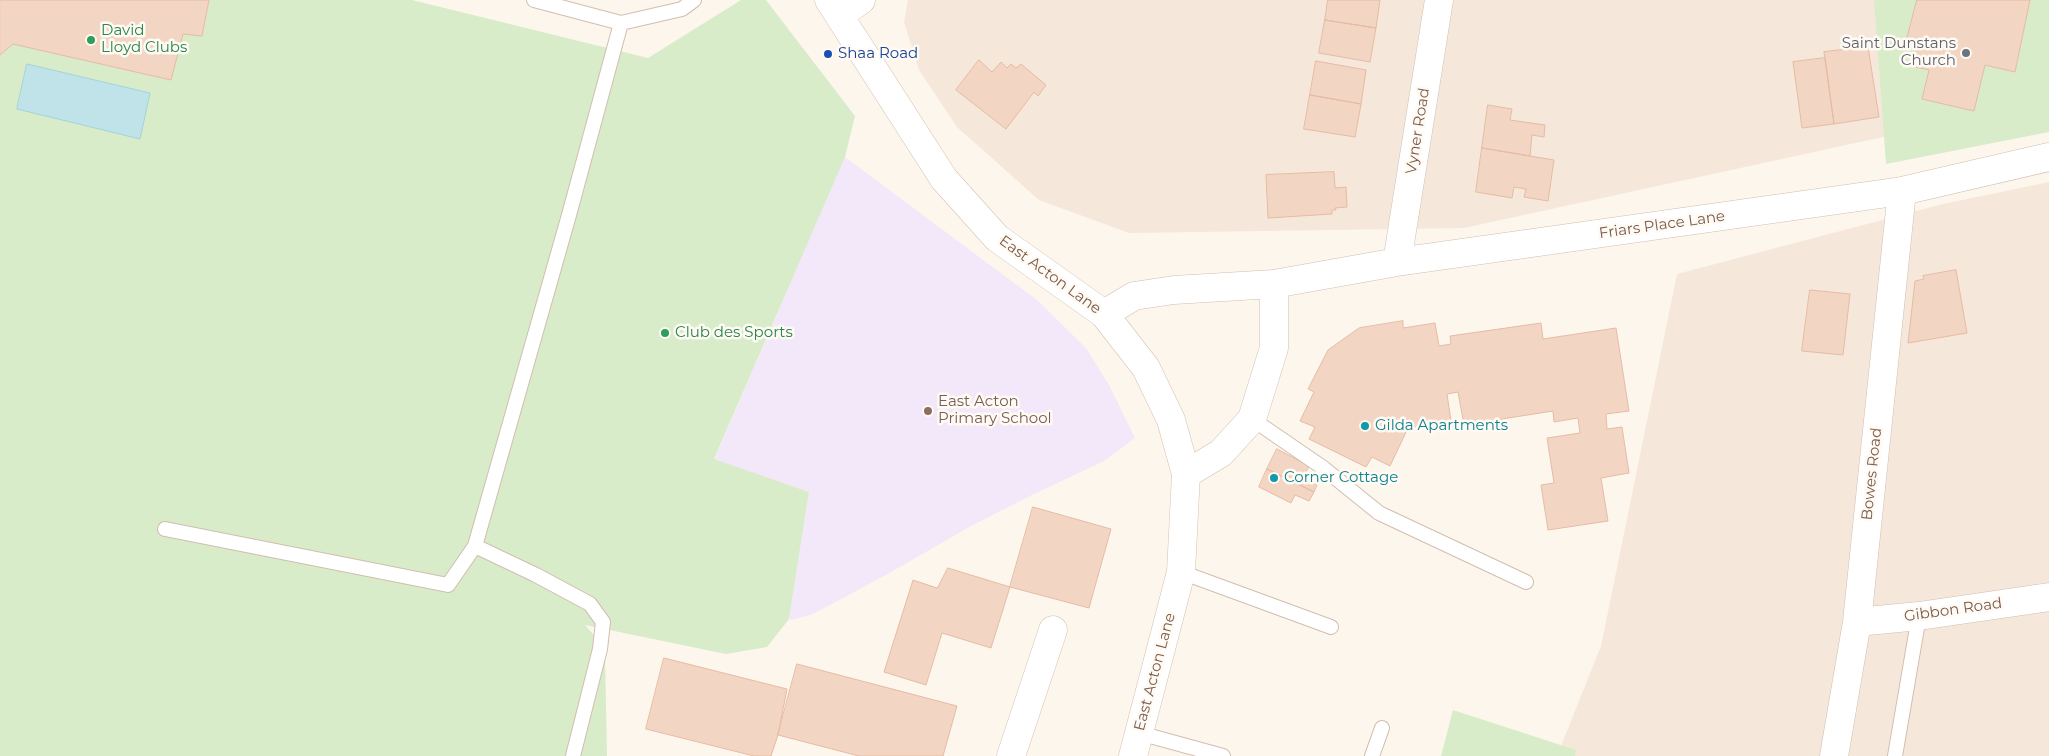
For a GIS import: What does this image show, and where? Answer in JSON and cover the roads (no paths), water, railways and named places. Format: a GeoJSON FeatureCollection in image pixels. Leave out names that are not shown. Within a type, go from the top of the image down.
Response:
{"type":"FeatureCollection","features":[{"type":"Feature","properties":{"kind":"street","name":"Vyner Road"},"geometry":{"type":"LineString","coordinates":[[1397,262],[1438,0]]}},
{"type":"Feature","properties":{"kind":"street","name":"East Acton Lane"},"geometry":{"type":"LineString","coordinates":[[844,5],[944,179],[997,238],[1104,314],[1146,368],[1171,420],[1186,474],[1181,572],[1136,744]]}},
{"type":"Feature","properties":{"kind":"street","name":"Friars Place Lane"},"geometry":{"type":"LineString","coordinates":[[1104,314],[1134,296],[1174,290],[1274,284],[1397,262],[1902,191],[2049,157]]}},
{"type":"Feature","properties":{"kind":"street","name":"Bowes Road"},"geometry":{"type":"LineString","coordinates":[[1834,756],[1857,622],[1902,191]]}},
{"type":"Feature","properties":{"kind":"street"},"geometry":{"type":"LineString","coordinates":[[1186,474],[1220,453],[1252,419],[1274,348],[1274,284]]}},
{"type":"Feature","properties":{"kind":"street","name":"Gibbon Road"},"geometry":{"type":"LineString","coordinates":[[1857,622],[1919,616],[2049,597]]}},
{"type":"Feature","properties":{"kind":"street"},"geometry":{"type":"LineString","coordinates":[[1012,756],[1054,630]]}},
{"type":"Feature","properties":{"kind":"lane"},"geometry":{"type":"LineString","coordinates":[[534,0],[621,23],[682,9],[694,0]]}},
{"type":"Feature","properties":{"kind":"lane"},"geometry":{"type":"LineString","coordinates":[[165,529],[448,585],[475,546],[569,215],[621,23]]}},
{"type":"Feature","properties":{"kind":"lane"},"geometry":{"type":"LineString","coordinates":[[1252,419],[1322,466],[1379,513],[1526,582]]}},
{"type":"Feature","properties":{"kind":"lane"},"geometry":{"type":"LineString","coordinates":[[475,546],[536,575],[590,604],[603,622],[600,649],[573,756]]}},
{"type":"Feature","properties":{"kind":"lane"},"geometry":{"type":"LineString","coordinates":[[1181,572],[1331,627]]}},
{"type":"Feature","properties":{"kind":"lane"},"geometry":{"type":"LineString","coordinates":[[1895,756],[1919,616]]}},
{"type":"Feature","properties":{"kind":"lane"},"geometry":{"type":"LineString","coordinates":[[1372,756],[1382,728]]}},
{"type":"Feature","properties":{"kind":"lane"},"geometry":{"type":"LineString","coordinates":[[1136,744],[1223,756]]}},
{"type":"Feature","properties":{"kind":"water"},"geometry":{"type":"Polygon","coordinates":[[[27,64],[150,93],[140,139],[17,109],[27,64]]]}},
{"type":"Feature","properties":{"kind":"place","name":"David Lloyd Clubs"},"geometry":{"type":"Point","coordinates":[91,40]}},
{"type":"Feature","properties":{"kind":"place","name":"Saint Dunstans Church"},"geometry":{"type":"Point","coordinates":[1966,53]}},
{"type":"Feature","properties":{"kind":"place","name":"Shaa Road"},"geometry":{"type":"Point","coordinates":[828,54]}},
{"type":"Feature","properties":{"kind":"place","name":"Club des Sports"},"geometry":{"type":"Point","coordinates":[665,333]}},
{"type":"Feature","properties":{"kind":"place","name":"East Acton Primary School"},"geometry":{"type":"Point","coordinates":[928,411]}},
{"type":"Feature","properties":{"kind":"place","name":"Gilda Apartments"},"geometry":{"type":"Point","coordinates":[1365,426]}},
{"type":"Feature","properties":{"kind":"place","name":"Corner Cottage"},"geometry":{"type":"Point","coordinates":[1274,478]}}]}
